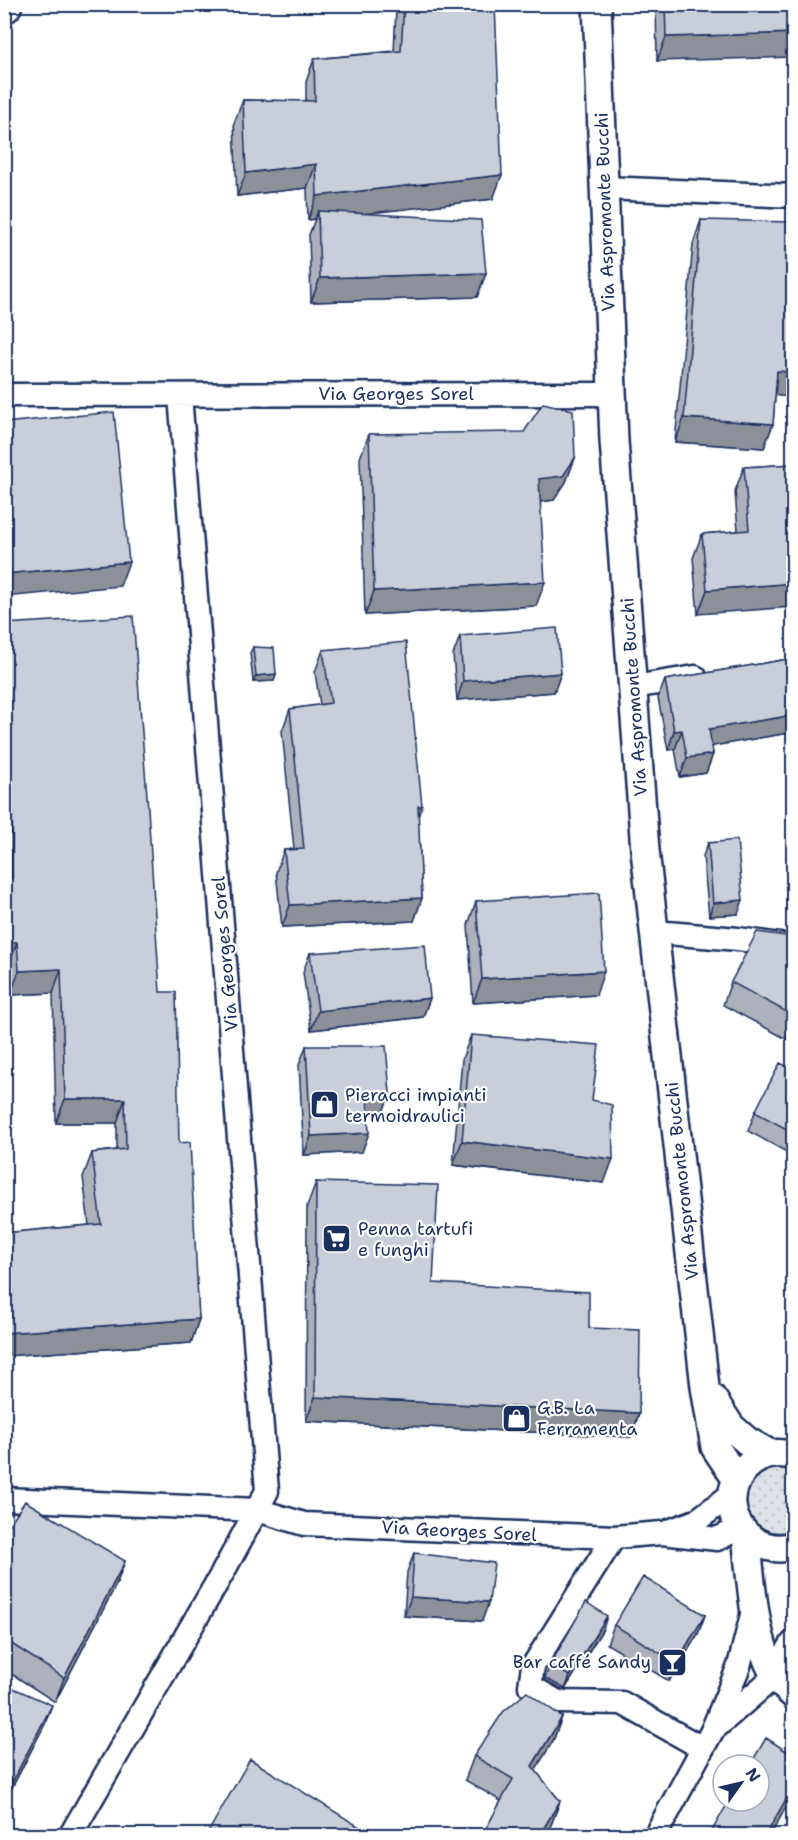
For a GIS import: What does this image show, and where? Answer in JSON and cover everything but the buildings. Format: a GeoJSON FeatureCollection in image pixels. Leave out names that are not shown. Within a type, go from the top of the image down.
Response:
{"type":"FeatureCollection","features":[{"type":"Feature","properties":{"kind":"street","name":"Via Aspromonte Bucchi"},"geometry":{"type":"LineString","coordinates":[[597,4],[614,441],[645,850],[705,1387],[715,1447],[734,1487]]}},
{"type":"Feature","properties":{"kind":"street"},"geometry":{"type":"LineString","coordinates":[[604,188],[794,196]]}},
{"type":"Feature","properties":{"kind":"street","name":"Via Georges Sorel"},"geometry":{"type":"LineString","coordinates":[[4,395],[612,393]]}},
{"type":"Feature","properties":{"kind":"street","name":"Via Georges Sorel"},"geometry":{"type":"LineString","coordinates":[[70,1836],[267,1491],[180,395]]}},
{"type":"Feature","properties":{"kind":"street"},"geometry":{"type":"LineString","coordinates":[[633,687],[714,674]]}},
{"type":"Feature","properties":{"kind":"street"},"geometry":{"type":"LineString","coordinates":[[655,932],[738,939],[794,947]]}},
{"type":"Feature","properties":{"kind":"street","name":"Via Aspromonte Bucchi"},"geometry":{"type":"LineString","coordinates":[[705,1387],[731,1428],[747,1441],[785,1451]]}},
{"type":"Feature","properties":{"kind":"street","name":"Via Aspromonte Bucchi"},"geometry":{"type":"LineString","coordinates":[[785,1451],[756,1459],[744,1468],[734,1487],[733,1512],[743,1532],[762,1646],[775,1676],[794,1695]]}},
{"type":"Feature","properties":{"kind":"street","name":"Via Georges Sorel"},"geometry":{"type":"LineString","coordinates":[[662,1533],[696,1521],[734,1487]]}},
{"type":"Feature","properties":{"kind":"street","name":"Via Georges Sorel"},"geometry":{"type":"LineString","coordinates":[[4,1499],[257,1510],[304,1524],[614,1538],[662,1533],[717,1539],[743,1532]]}},
{"type":"Feature","properties":{"kind":"street"},"geometry":{"type":"LineString","coordinates":[[743,1532],[759,1544],[775,1548],[794,1546]]}},
{"type":"Feature","properties":{"kind":"street"},"geometry":{"type":"LineString","coordinates":[[614,1538],[532,1666],[530,1686],[558,1702],[622,1703],[707,1740]]}},
{"type":"Feature","properties":{"kind":"street"},"geometry":{"type":"LineString","coordinates":[[655,1836],[707,1740],[739,1666],[755,1605]]}},
{"type":"Feature","properties":{"kind":"street"},"geometry":{"type":"LineString","coordinates":[[707,1740],[775,1676],[794,1645]]}},
{"type":"Feature","properties":{"kind":"street"},"geometry":{"type":"LineString","coordinates":[[744,1703],[772,1696],[794,1695]]}},
{"type":"Feature","properties":{"kind":"shaded area"},"geometry":{"type":"Polygon","coordinates":[[[778,1468],[793,1472],[794,1529],[777,1532],[763,1529],[753,1520],[747,1509],[746,1496],[751,1484],[761,1474],[778,1468]]]}},
{"type":"Feature","properties":{"kind":"place","name":"Pieracci impianti termoidraulici"},"geometry":{"type":"Point","coordinates":[324,1105]}},
{"type":"Feature","properties":{"kind":"place","name":"Penna tartufi e funghi"},"geometry":{"type":"Point","coordinates":[337,1239]}},
{"type":"Feature","properties":{"kind":"place","name":"G.B. La Ferramenta"},"geometry":{"type":"Point","coordinates":[516,1418]}},
{"type":"Feature","properties":{"kind":"place","name":"Bar caffé Sandy"},"geometry":{"type":"Point","coordinates":[672,1662]}}]}
